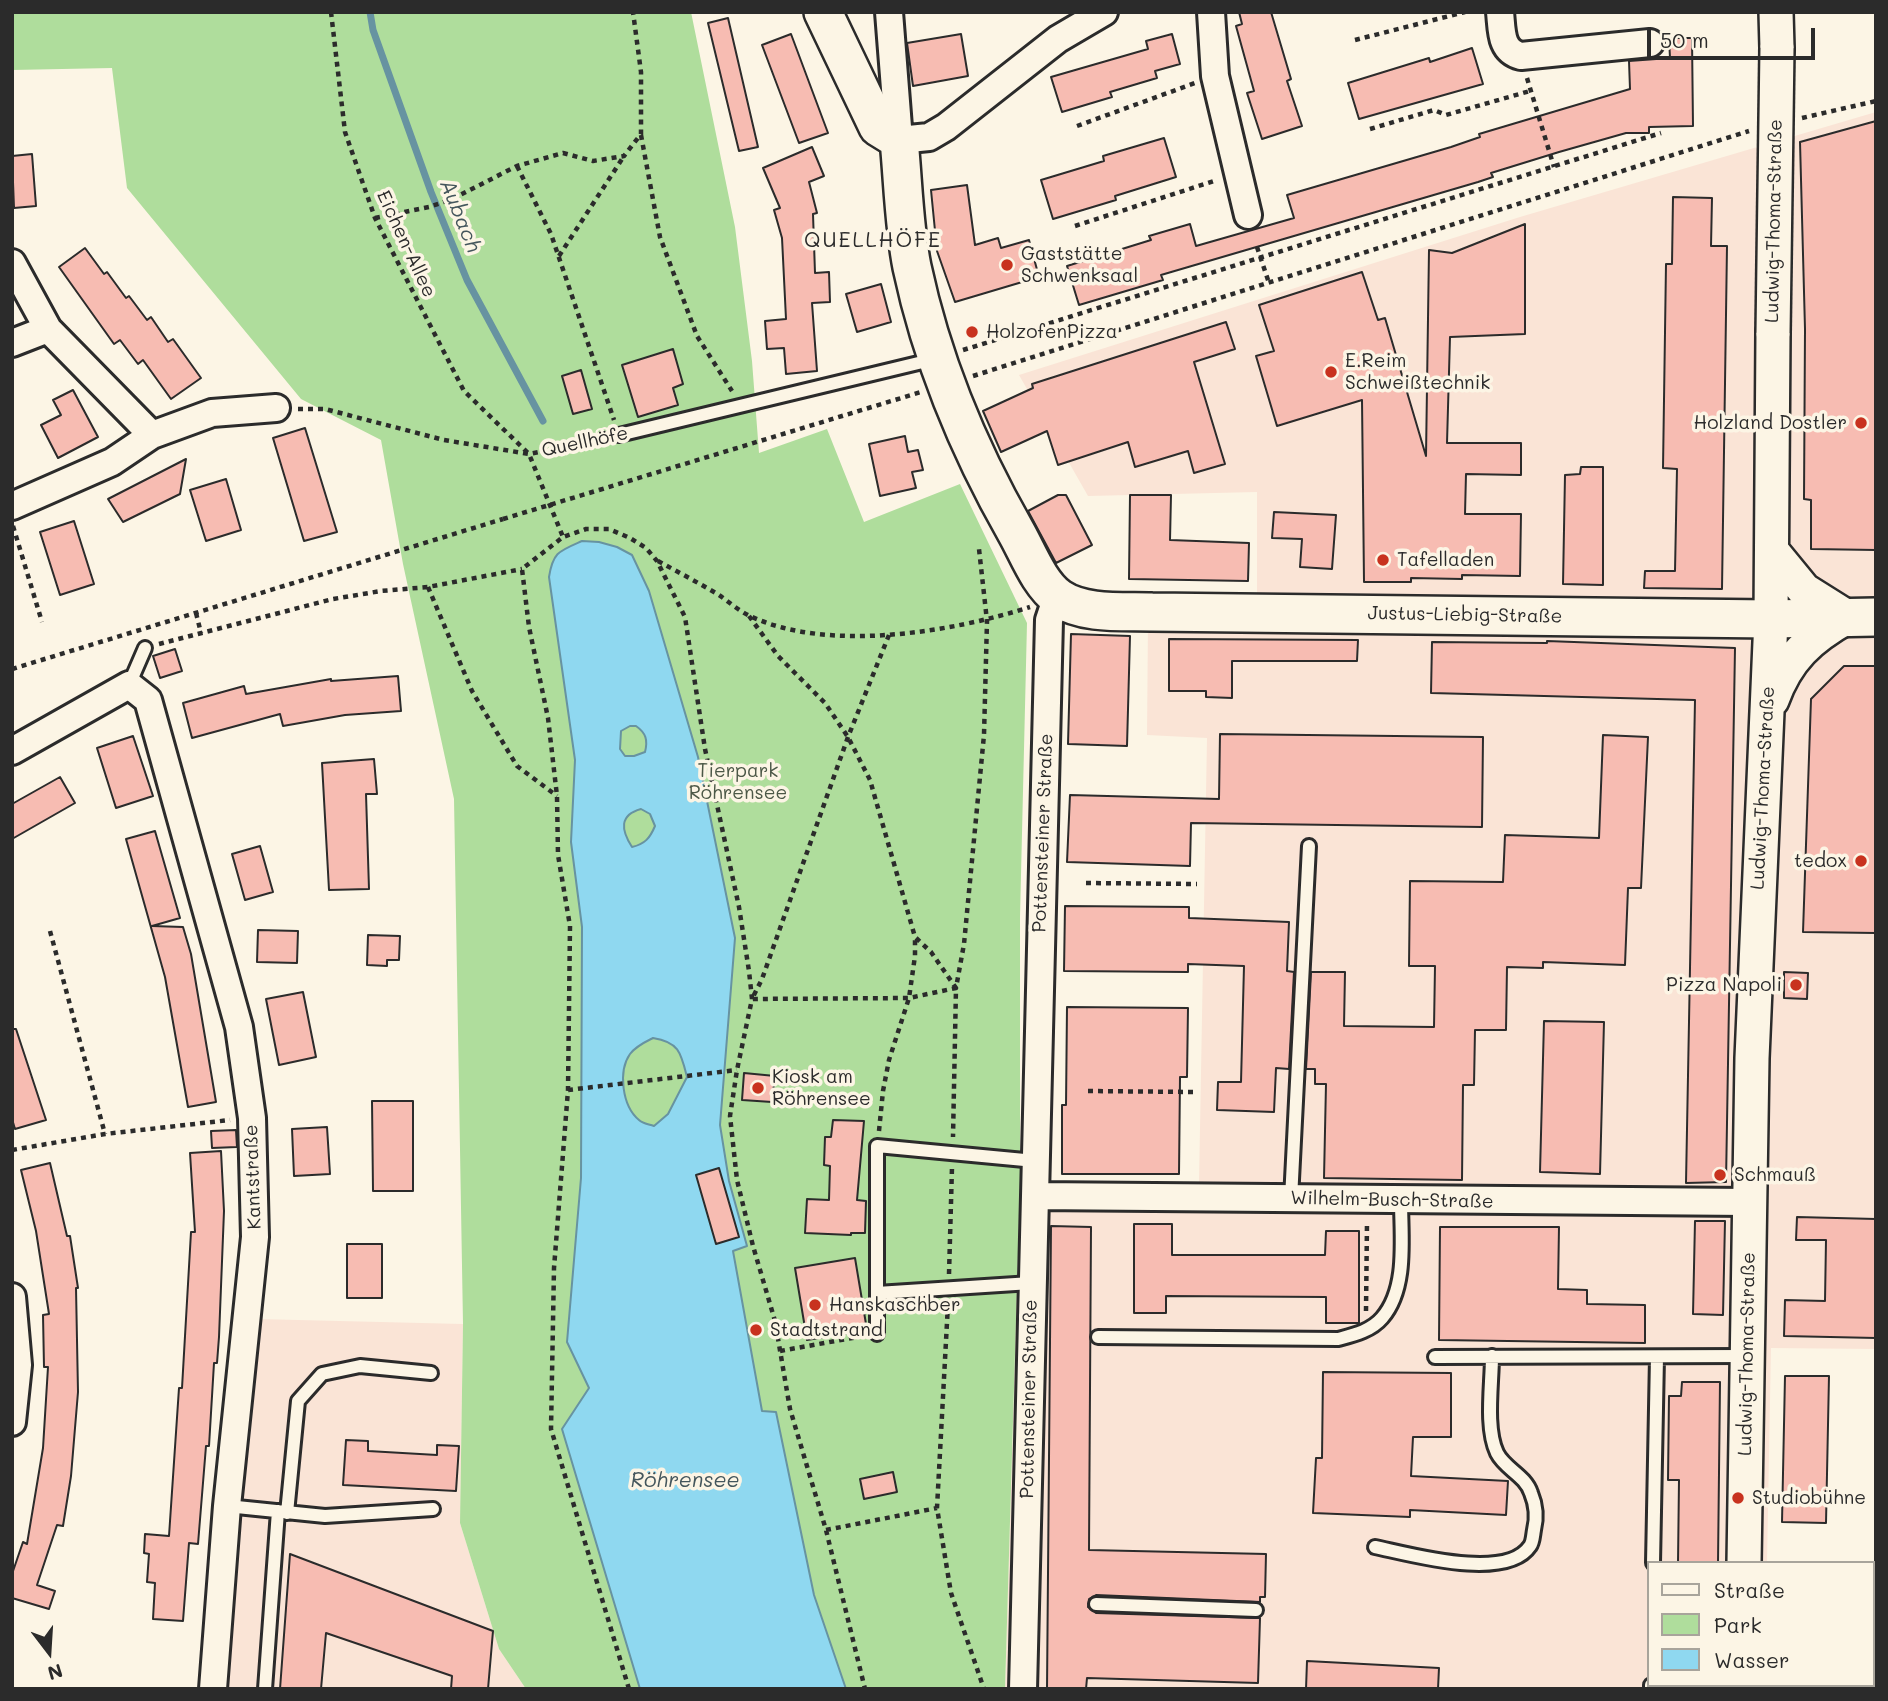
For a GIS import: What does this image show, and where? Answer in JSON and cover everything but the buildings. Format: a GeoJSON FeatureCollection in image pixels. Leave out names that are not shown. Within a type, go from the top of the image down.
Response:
{"type":"FeatureCollection","features":[{"type":"Feature","properties":{"kind":"main road"},"geometry":{"type":"LineString","coordinates":[[823,12],[878,127],[899,140],[911,264],[940,372],[987,480],[1041,576],[1045,601]]}},
{"type":"Feature","properties":{"kind":"main road","name":"Justus-Liebig-Straße"},"geometry":{"type":"LineString","coordinates":[[1045,601],[1065,601],[1091,609],[1138,611],[1771,619],[1862,617]]}},
{"type":"Feature","properties":{"kind":"street"},"geometry":{"type":"LineString","coordinates":[[889,12],[899,140],[929,137],[946,127],[1058,39],[1104,12]]}},
{"type":"Feature","properties":{"kind":"street"},"geometry":{"type":"LineString","coordinates":[[1211,12],[1215,76],[1248,215]]}},
{"type":"Feature","properties":{"kind":"street"},"geometry":{"type":"LineString","coordinates":[[1500,12],[1505,46],[1510,52],[1521,56],[1650,43]]}},
{"type":"Feature","properties":{"kind":"street","name":"Ludwig-Thoma-Straße"},"geometry":{"type":"LineString","coordinates":[[1744,1561],[1752,1058],[1771,619],[1776,12]]}},
{"type":"Feature","properties":{"kind":"street"},"geometry":{"type":"LineString","coordinates":[[12,262],[48,329],[152,435]]}},
{"type":"Feature","properties":{"kind":"street"},"geometry":{"type":"LineString","coordinates":[[12,344],[48,329]]}},
{"type":"Feature","properties":{"kind":"street"},"geometry":{"type":"LineString","coordinates":[[12,506],[112,462],[152,435],[212,414],[276,408]]}},
{"type":"Feature","properties":{"kind":"street"},"geometry":{"type":"LineString","coordinates":[[1772,551],[1804,590],[1862,617]]}},
{"type":"Feature","properties":{"kind":"street","name":"Pottensteiner Straße"},"geometry":{"type":"LineString","coordinates":[[1023,1689],[1049,620],[1045,601]]}},
{"type":"Feature","properties":{"kind":"street"},"geometry":{"type":"LineString","coordinates":[[1766,715],[1777,684],[1796,654],[1820,632],[1862,617]]}},
{"type":"Feature","properties":{"kind":"street"},"geometry":{"type":"LineString","coordinates":[[12,751],[129,685]]}},
{"type":"Feature","properties":{"kind":"street","name":"Kantstraße"},"geometry":{"type":"LineString","coordinates":[[129,685],[148,700],[239,1027],[252,1118],[255,1237],[213,1689]]}},
{"type":"Feature","properties":{"kind":"street","name":"Wilhelm-Busch-Straße"},"geometry":{"type":"LineString","coordinates":[[1035,1196],[1749,1202]]}},
{"type":"Feature","properties":{"kind":"street"},"geometry":{"type":"LineString","coordinates":[[12,1297],[15,1365],[12,1422]]}},
{"type":"Feature","properties":{"kind":"lane","name":"Quellhöfe"},"geometry":{"type":"LineString","coordinates":[[619,435],[940,372]]}},
{"type":"Feature","properties":{"kind":"lane"},"geometry":{"type":"LineString","coordinates":[[129,685],[145,648]]}},
{"type":"Feature","properties":{"kind":"lane"},"geometry":{"type":"LineString","coordinates":[[1291,1199],[1309,846]]}},
{"type":"Feature","properties":{"kind":"lane"},"geometry":{"type":"LineString","coordinates":[[877,1334],[877,1146],[1035,1161]]}},
{"type":"Feature","properties":{"kind":"lane"},"geometry":{"type":"LineString","coordinates":[[1098,1337],[1338,1339],[1365,1330],[1382,1319],[1398,1290],[1401,1200]]}},
{"type":"Feature","properties":{"kind":"lane"},"geometry":{"type":"LineString","coordinates":[[877,1293],[1031,1283]]}},
{"type":"Feature","properties":{"kind":"lane"},"geometry":{"type":"LineString","coordinates":[[1375,1546],[1443,1562],[1472,1564],[1501,1562],[1517,1557],[1531,1545],[1535,1506],[1530,1489],[1497,1453],[1491,1429],[1492,1356]]}},
{"type":"Feature","properties":{"kind":"lane"},"geometry":{"type":"LineString","coordinates":[[1435,1357],[1747,1356]]}},
{"type":"Feature","properties":{"kind":"lane"},"geometry":{"type":"LineString","coordinates":[[1653,1561],[1657,1357]]}},
{"type":"Feature","properties":{"kind":"lane"},"geometry":{"type":"LineString","coordinates":[[265,1689],[283,1512],[298,1401],[322,1374],[360,1366],[431,1373]]}},
{"type":"Feature","properties":{"kind":"lane"},"geometry":{"type":"LineString","coordinates":[[228,1506],[326,1516],[433,1509]]}},
{"type":"Feature","properties":{"kind":"lane"},"geometry":{"type":"LineString","coordinates":[[1096,1604],[1256,1610]]}},
{"type":"Feature","properties":{"kind":"path","name":"Eichen-Allee"},"geometry":{"type":"LineString","coordinates":[[331,12],[345,132],[375,218],[464,391],[528,454]]}},
{"type":"Feature","properties":{"kind":"path"},"geometry":{"type":"LineString","coordinates":[[633,12],[641,72],[641,134],[660,237],[697,336],[727,384]]}},
{"type":"Feature","properties":{"kind":"path"},"geometry":{"type":"LineString","coordinates":[[1355,40],[1465,12]]}},
{"type":"Feature","properties":{"kind":"path"},"geometry":{"type":"LineString","coordinates":[[1521,56],[1554,167]]}},
{"type":"Feature","properties":{"kind":"path"},"geometry":{"type":"LineString","coordinates":[[1077,126],[1215,76]]}},
{"type":"Feature","properties":{"kind":"path"},"geometry":{"type":"LineString","coordinates":[[1370,129],[1434,110],[1446,115],[1530,90]]}},
{"type":"Feature","properties":{"kind":"path"},"geometry":{"type":"LineString","coordinates":[[1790,121],[1876,101]]}},
{"type":"Feature","properties":{"kind":"path"},"geometry":{"type":"LineString","coordinates":[[940,372],[1269,283],[1758,128]]}},
{"type":"Feature","properties":{"kind":"path"},"geometry":{"type":"LineString","coordinates":[[12,669],[599,490],[1261,258],[1661,133]]}},
{"type":"Feature","properties":{"kind":"path"},"geometry":{"type":"LineString","coordinates":[[559,257],[641,134]]}},
{"type":"Feature","properties":{"kind":"path"},"geometry":{"type":"LineString","coordinates":[[375,218],[429,207],[452,199],[517,166],[562,153],[593,161],[624,156]]}},
{"type":"Feature","properties":{"kind":"path"},"geometry":{"type":"LineString","coordinates":[[517,166],[551,234],[619,435]]}},
{"type":"Feature","properties":{"kind":"path"},"geometry":{"type":"LineString","coordinates":[[1075,226],[1237,173]]}},
{"type":"Feature","properties":{"kind":"path"},"geometry":{"type":"LineString","coordinates":[[1257,247],[1269,283]]}},
{"type":"Feature","properties":{"kind":"path","name":"Quellhöfe"},"geometry":{"type":"LineString","coordinates":[[276,408],[325,409],[444,440],[528,454],[619,435]]}},
{"type":"Feature","properties":{"kind":"path"},"geometry":{"type":"LineString","coordinates":[[528,454],[563,537]]}},
{"type":"Feature","properties":{"kind":"path"},"geometry":{"type":"LineString","coordinates":[[12,522],[42,622]]}},
{"type":"Feature","properties":{"kind":"path"},"geometry":{"type":"LineString","coordinates":[[145,648],[333,599],[428,587],[522,569],[563,537],[586,529],[609,529],[638,543],[657,561],[718,594],[750,616],[795,632],[889,635],[987,621],[1045,601]]}},
{"type":"Feature","properties":{"kind":"path"},"geometry":{"type":"LineString","coordinates":[[979,549],[987,621],[984,735],[964,944],[956,988],[953,1154],[937,1508],[951,1593],[984,1689]]}},
{"type":"Feature","properties":{"kind":"path"},"geometry":{"type":"LineString","coordinates":[[657,561],[685,617],[705,749],[739,907],[752,999]]}},
{"type":"Feature","properties":{"kind":"path"},"geometry":{"type":"LineString","coordinates":[[522,569],[529,626],[548,718],[557,796],[558,855],[570,926],[568,1090],[554,1268],[551,1430],[629,1689]]}},
{"type":"Feature","properties":{"kind":"path"},"geometry":{"type":"LineString","coordinates":[[428,587],[472,691],[517,766],[557,796]]}},
{"type":"Feature","properties":{"kind":"path"},"geometry":{"type":"LineString","coordinates":[[195,613],[201,633]]}},
{"type":"Feature","properties":{"kind":"path"},"geometry":{"type":"LineString","coordinates":[[750,616],[778,656],[825,703],[848,737],[870,780],[915,937],[909,998],[889,1060],[877,1146]]}},
{"type":"Feature","properties":{"kind":"path"},"geometry":{"type":"LineString","coordinates":[[865,1689],[825,1530],[790,1409],[775,1321],[752,1246],[737,1180],[730,1116],[734,1070],[752,999],[762,979],[848,737],[889,635]]}},
{"type":"Feature","properties":{"kind":"path"},"geometry":{"type":"LineString","coordinates":[[1086,883],[1197,884]]}},
{"type":"Feature","properties":{"kind":"path"},"geometry":{"type":"LineString","coordinates":[[50,931],[105,1134]]}},
{"type":"Feature","properties":{"kind":"path"},"geometry":{"type":"LineString","coordinates":[[915,937],[931,952],[956,988]]}},
{"type":"Feature","properties":{"kind":"path"},"geometry":{"type":"LineString","coordinates":[[752,999],[909,998],[956,988]]}},
{"type":"Feature","properties":{"kind":"path"},"geometry":{"type":"LineString","coordinates":[[568,1090],[734,1070]]}},
{"type":"Feature","properties":{"kind":"path"},"geometry":{"type":"LineString","coordinates":[[1088,1091],[1193,1092]]}},
{"type":"Feature","properties":{"kind":"path"},"geometry":{"type":"LineString","coordinates":[[12,1150],[105,1134],[252,1118]]}},
{"type":"Feature","properties":{"kind":"path"},"geometry":{"type":"LineString","coordinates":[[1365,1330],[1367,1200]]}},
{"type":"Feature","properties":{"kind":"path"},"geometry":{"type":"LineString","coordinates":[[780,1351],[877,1334]]}},
{"type":"Feature","properties":{"kind":"path"},"geometry":{"type":"LineString","coordinates":[[825,1530],[937,1508]]}},
{"type":"Feature","properties":{"kind":"shaded area"},"geometry":{"type":"Polygon","coordinates":[[[1876,112],[1876,1349],[1771,1348],[1767,1561],[1646,1561],[1646,1687],[1765,1689],[1005,1689],[1020,1186],[1199,1184],[1207,738],[1147,735],[1148,622],[1257,623],[1257,492],[1088,496],[1019,375],[1520,217],[1876,112]]]}},
{"type":"Feature","properties":{"kind":"shaded area"},"geometry":{"type":"Polygon","coordinates":[[[257,1319],[463,1324],[460,1523],[499,1649],[526,1689],[225,1689],[257,1319]]]}},
{"type":"Feature","properties":{"kind":"green space","name":"Tierpark Röhrensee"},"geometry":{"type":"Polygon","coordinates":[[[12,12],[691,12],[735,227],[752,361],[759,453],[827,429],[864,522],[960,484],[1027,623],[1020,917],[1020,1186],[1005,1689],[526,1689],[499,1649],[460,1523],[463,1324],[454,799],[403,564],[381,440],[301,399],[127,188],[112,68],[12,70],[12,12]]]}},
{"type":"Feature","properties":{"kind":"water","name":"Röhrensee"},"geometry":{"type":"Polygon","coordinates":[[[582,541],[617,547],[632,555],[649,591],[698,757],[735,938],[720,1125],[729,1181],[747,1246],[733,1251],[762,1411],[776,1412],[814,1595],[846,1689],[640,1689],[562,1429],[589,1388],[567,1342],[581,1178],[582,927],[571,842],[575,760],[549,577],[558,553],[582,541]],[[636,726],[621,731],[620,749],[625,756],[645,752],[646,748],[642,731],[636,726]],[[641,809],[634,812],[624,824],[632,847],[646,840],[655,826],[650,814],[641,809]],[[653,1038],[638,1046],[626,1061],[624,1088],[633,1114],[642,1122],[654,1126],[668,1114],[687,1077],[678,1050],[668,1042],[653,1038]]]}},
{"type":"Feature","properties":{"kind":"waterway","name":"Aubach"},"geometry":{"type":"LineString","coordinates":[[370,12],[373,30],[431,192],[467,280],[543,421]]}},
{"type":"Feature","properties":{"kind":"place","name":"Gaststätte Schwenksaal"},"geometry":{"type":"Point","coordinates":[1007,265]}},
{"type":"Feature","properties":{"kind":"place","name":"HolzofenPizza"},"geometry":{"type":"Point","coordinates":[972,332]}},
{"type":"Feature","properties":{"kind":"place","name":"E.Reim Schweißtechnik"},"geometry":{"type":"Point","coordinates":[1331,372]}},
{"type":"Feature","properties":{"kind":"place","name":"Holzland Dostler"},"geometry":{"type":"Point","coordinates":[1861,423]}},
{"type":"Feature","properties":{"kind":"place","name":"Tafelladen"},"geometry":{"type":"Point","coordinates":[1383,560]}},
{"type":"Feature","properties":{"kind":"place","name":"tedox"},"geometry":{"type":"Point","coordinates":[1861,861]}},
{"type":"Feature","properties":{"kind":"place","name":"Pizza Napoli"},"geometry":{"type":"Point","coordinates":[1796,985]}},
{"type":"Feature","properties":{"kind":"place","name":"Kiosk am Röhrensee"},"geometry":{"type":"Point","coordinates":[758,1088]}},
{"type":"Feature","properties":{"kind":"place","name":"Schmauß"},"geometry":{"type":"Point","coordinates":[1720,1175]}},
{"type":"Feature","properties":{"kind":"place","name":"Hanskaschber"},"geometry":{"type":"Point","coordinates":[815,1305]}},
{"type":"Feature","properties":{"kind":"place","name":"Stadtstrand"},"geometry":{"type":"Point","coordinates":[756,1330]}},
{"type":"Feature","properties":{"kind":"place","name":"Studiobühne"},"geometry":{"type":"Point","coordinates":[1738,1498]}},
{"type":"Feature","properties":{"kind":"district","name":"QUELLHÖFE"},"geometry":{"type":"Point","coordinates":[873,241]}}]}
